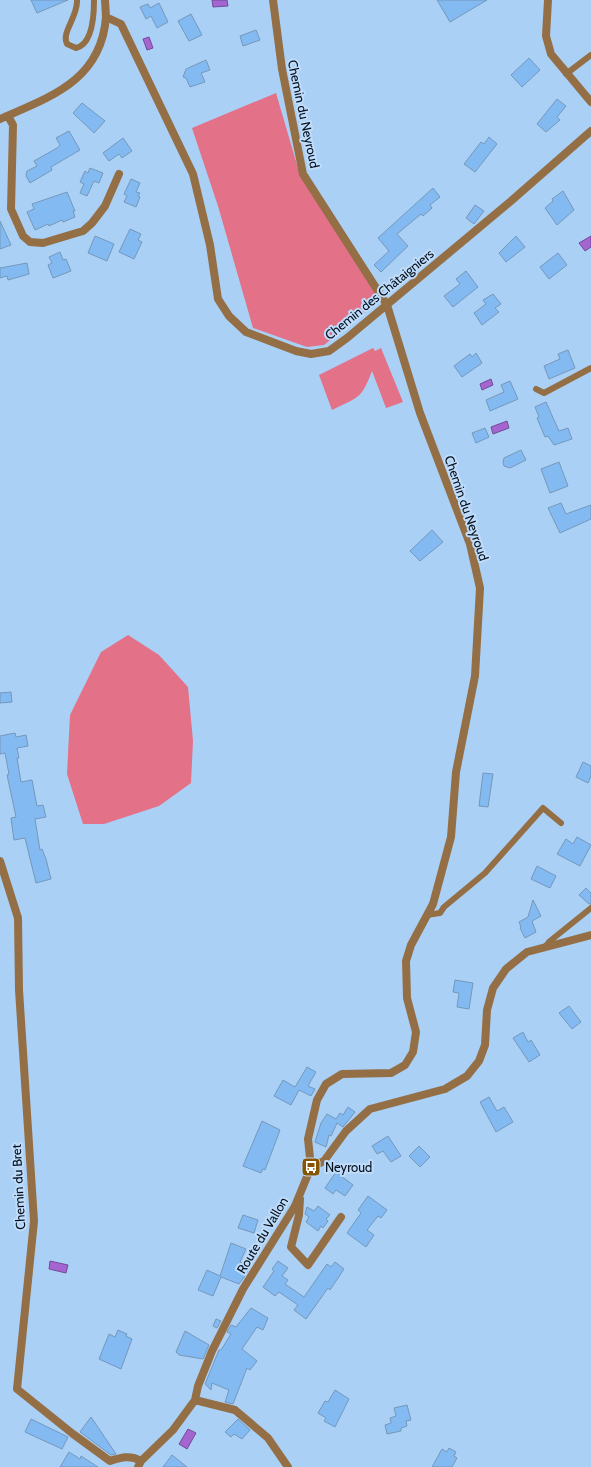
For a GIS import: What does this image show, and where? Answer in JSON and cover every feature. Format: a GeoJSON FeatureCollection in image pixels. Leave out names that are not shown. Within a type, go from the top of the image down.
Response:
{"type":"FeatureCollection","features":[{"type":"Feature","properties":{"kind":"street"},"geometry":{"type":"LineString","coordinates":[[0,119],[54,95],[76,80],[94,59],[102,36],[106,17],[105,0]]}},
{"type":"Feature","properties":{"kind":"street","name":"Chemin du Neyroud"},"geometry":{"type":"LineString","coordinates":[[273,0],[282,69],[303,174],[387,305],[420,413],[470,544],[480,588],[476,676],[456,772],[451,837],[433,904],[411,945],[406,961],[407,998],[416,1032],[413,1052],[404,1065],[391,1073],[342,1074],[326,1084],[317,1100],[308,1138],[311,1167]]}},
{"type":"Feature","properties":{"kind":"street"},"geometry":{"type":"LineString","coordinates":[[548,0],[546,36],[551,54],[566,74],[591,102]]}},
{"type":"Feature","properties":{"kind":"street","name":"Chemin des Châtaigniers"},"geometry":{"type":"LineString","coordinates":[[106,17],[121,24],[193,174],[210,245],[218,299],[228,316],[246,332],[296,351],[310,354],[329,350],[387,305],[511,201],[591,131]]}},
{"type":"Feature","properties":{"kind":"street"},"geometry":{"type":"LineString","coordinates":[[8,116],[13,125],[11,209],[23,236],[30,242],[43,243],[83,231],[92,223],[105,206],[118,174]]}},
{"type":"Feature","properties":{"kind":"street","name":"Chemin du Bret"},"geometry":{"type":"LineString","coordinates":[[0,861],[18,918],[19,990],[34,1221],[17,1389],[109,1464],[122,1457],[135,1458],[140,1464]]}},
{"type":"Feature","properties":{"kind":"street"},"geometry":{"type":"LineString","coordinates":[[311,1167],[324,1162],[346,1131],[370,1109],[445,1089],[467,1076],[479,1060],[485,1045],[487,1010],[493,988],[506,969],[527,952],[591,935]]}},
{"type":"Feature","properties":{"kind":"street","name":"Route du Vallon"},"geometry":{"type":"LineString","coordinates":[[140,1464],[173,1430],[195,1400],[198,1386],[212,1351],[243,1289],[295,1206],[301,1188],[311,1167]]}},
{"type":"Feature","properties":{"kind":"street"},"geometry":{"type":"LineString","coordinates":[[301,1188],[299,1215],[291,1247],[308,1265],[341,1218]]}},
{"type":"Feature","properties":{"kind":"street"},"geometry":{"type":"LineString","coordinates":[[195,1400],[235,1410],[268,1438],[288,1467]]}},
{"type":"Feature","properties":{"kind":"lane"},"geometry":{"type":"LineString","coordinates":[[77,0],[75,16],[65,35],[67,44],[76,48],[86,42],[93,16],[94,0]]}},
{"type":"Feature","properties":{"kind":"lane"},"geometry":{"type":"LineString","coordinates":[[566,74],[591,55]]}},
{"type":"Feature","properties":{"kind":"lane"},"geometry":{"type":"LineString","coordinates":[[536,389],[544,393],[591,368]]}},
{"type":"Feature","properties":{"kind":"lane"},"geometry":{"type":"LineString","coordinates":[[427,915],[440,913],[444,907],[485,873],[542,808],[561,823]]}},
{"type":"Feature","properties":{"kind":"lane"},"geometry":{"type":"LineString","coordinates":[[545,947],[550,941],[591,908]]}},
{"type":"Feature","properties":{"kind":"shaded area"},"geometry":{"type":"Polygon","coordinates":[[[212,0],[227,0],[228,6],[213,7],[212,0]]]}},
{"type":"Feature","properties":{"kind":"shaded area"},"geometry":{"type":"Polygon","coordinates":[[[149,37],[153,48],[147,50],[143,39],[149,37]]]}},
{"type":"Feature","properties":{"kind":"shaded area"},"geometry":{"type":"Polygon","coordinates":[[[276,93],[300,175],[380,300],[324,345],[307,347],[253,328],[218,206],[192,128],[276,93]]]}},
{"type":"Feature","properties":{"kind":"shaded area"},"geometry":{"type":"Polygon","coordinates":[[[591,236],[591,247],[585,251],[579,243],[591,236]]]}},
{"type":"Feature","properties":{"kind":"shaded area"},"geometry":{"type":"Polygon","coordinates":[[[373,348],[375,351],[381,348],[403,402],[386,408],[372,371],[365,388],[358,396],[332,410],[319,375],[373,348]]]}},
{"type":"Feature","properties":{"kind":"shaded area"},"geometry":{"type":"Polygon","coordinates":[[[491,379],[493,385],[482,390],[480,384],[491,379]]]}},
{"type":"Feature","properties":{"kind":"shaded area"},"geometry":{"type":"Polygon","coordinates":[[[507,421],[509,428],[493,434],[491,427],[507,421]]]}},
{"type":"Feature","properties":{"kind":"shaded area"},"geometry":{"type":"Polygon","coordinates":[[[128,635],[159,655],[188,687],[193,741],[191,783],[159,806],[104,824],[83,824],[67,774],[70,715],[101,652],[128,635]]]}},
{"type":"Feature","properties":{"kind":"shaded area"},"geometry":{"type":"Polygon","coordinates":[[[50,1261],[68,1265],[66,1273],[49,1269],[50,1261]]]}},
{"type":"Feature","properties":{"kind":"shaded area"},"geometry":{"type":"Polygon","coordinates":[[[188,1429],[196,1433],[187,1449],[179,1444],[188,1429]]]}},
{"type":"Feature","properties":{"kind":"building"},"geometry":{"type":"Polygon","coordinates":[[[31,0],[68,0],[37,13],[31,0]]]}},
{"type":"Feature","properties":{"kind":"building"},"geometry":{"type":"Polygon","coordinates":[[[437,0],[487,0],[450,22],[437,0]]]}},
{"type":"Feature","properties":{"kind":"building"},"geometry":{"type":"Polygon","coordinates":[[[159,3],[168,22],[157,28],[151,16],[146,19],[140,7],[148,4],[150,8],[159,3]]]}},
{"type":"Feature","properties":{"kind":"building"},"geometry":{"type":"Polygon","coordinates":[[[191,14],[202,35],[189,41],[178,21],[191,14]]]}},
{"type":"Feature","properties":{"kind":"building"},"geometry":{"type":"Polygon","coordinates":[[[256,30],[260,40],[243,46],[240,36],[256,30]]]}},
{"type":"Feature","properties":{"kind":"building"},"geometry":{"type":"Polygon","coordinates":[[[529,58],[540,70],[522,87],[511,75],[529,58]]]}},
{"type":"Feature","properties":{"kind":"building"},"geometry":{"type":"Polygon","coordinates":[[[206,60],[210,70],[201,73],[205,82],[190,87],[186,78],[183,77],[186,69],[206,60]]]}},
{"type":"Feature","properties":{"kind":"building"},"geometry":{"type":"Polygon","coordinates":[[[557,99],[566,106],[557,117],[560,120],[546,132],[537,124],[557,99]]]}},
{"type":"Feature","properties":{"kind":"building"},"geometry":{"type":"Polygon","coordinates":[[[82,103],[105,121],[94,133],[73,113],[82,103]]]}},
{"type":"Feature","properties":{"kind":"building"},"geometry":{"type":"Polygon","coordinates":[[[69,131],[80,150],[51,167],[52,170],[30,183],[26,176],[27,171],[37,166],[34,161],[57,148],[60,145],[56,138],[69,131]]]}},
{"type":"Feature","properties":{"kind":"building"},"geometry":{"type":"Polygon","coordinates":[[[489,137],[497,144],[475,172],[464,164],[481,142],[484,144],[489,137]]]}},
{"type":"Feature","properties":{"kind":"building"},"geometry":{"type":"Polygon","coordinates":[[[123,138],[132,151],[122,158],[119,154],[109,161],[103,153],[123,138]]]}},
{"type":"Feature","properties":{"kind":"building"},"geometry":{"type":"Polygon","coordinates":[[[90,168],[103,173],[99,183],[94,181],[87,196],[80,193],[84,184],[80,182],[85,171],[88,173],[90,168]]]}},
{"type":"Feature","properties":{"kind":"building"},"geometry":{"type":"Polygon","coordinates":[[[131,179],[140,183],[136,192],[140,193],[138,196],[140,197],[136,207],[124,202],[127,196],[124,194],[131,179]]]}},
{"type":"Feature","properties":{"kind":"building"},"geometry":{"type":"Polygon","coordinates":[[[433,188],[440,197],[430,205],[432,208],[423,216],[421,214],[397,234],[408,246],[381,272],[374,265],[389,251],[378,238],[433,188]]]}},
{"type":"Feature","properties":{"kind":"building"},"geometry":{"type":"Polygon","coordinates":[[[563,191],[574,210],[557,225],[545,208],[553,201],[552,199],[563,191]]]}},
{"type":"Feature","properties":{"kind":"building"},"geometry":{"type":"Polygon","coordinates":[[[67,192],[75,211],[73,211],[75,217],[63,222],[62,220],[49,226],[48,224],[35,230],[27,212],[34,209],[32,204],[67,192]]]}},
{"type":"Feature","properties":{"kind":"building"},"geometry":{"type":"Polygon","coordinates":[[[475,205],[484,211],[474,224],[466,218],[475,205]]]}},
{"type":"Feature","properties":{"kind":"building"},"geometry":{"type":"Polygon","coordinates":[[[0,221],[11,245],[0,249],[0,221]]]}},
{"type":"Feature","properties":{"kind":"building"},"geometry":{"type":"Polygon","coordinates":[[[130,229],[141,234],[138,240],[142,242],[134,259],[119,252],[130,229]]]}},
{"type":"Feature","properties":{"kind":"building"},"geometry":{"type":"Polygon","coordinates":[[[95,236],[114,244],[107,261],[88,253],[95,236]]]}},
{"type":"Feature","properties":{"kind":"building"},"geometry":{"type":"Polygon","coordinates":[[[516,236],[525,247],[506,262],[499,253],[516,236]]]}},
{"type":"Feature","properties":{"kind":"building"},"geometry":{"type":"Polygon","coordinates":[[[60,252],[63,260],[66,259],[71,271],[53,278],[48,265],[52,263],[49,257],[60,252]]]}},
{"type":"Feature","properties":{"kind":"building"},"geometry":{"type":"Polygon","coordinates":[[[558,253],[567,265],[549,279],[540,267],[558,253]]]}},
{"type":"Feature","properties":{"kind":"building"},"geometry":{"type":"Polygon","coordinates":[[[27,263],[29,274],[8,280],[7,276],[0,278],[0,268],[27,263]]]}},
{"type":"Feature","properties":{"kind":"building"},"geometry":{"type":"Polygon","coordinates":[[[466,271],[478,287],[453,307],[444,296],[460,284],[456,279],[466,271]]]}},
{"type":"Feature","properties":{"kind":"building"},"geometry":{"type":"Polygon","coordinates":[[[493,294],[501,304],[495,308],[499,312],[482,325],[474,313],[486,304],[483,300],[493,294]]]}},
{"type":"Feature","properties":{"kind":"building"},"geometry":{"type":"Polygon","coordinates":[[[568,350],[575,368],[549,379],[544,366],[560,359],[558,354],[568,350]]]}},
{"type":"Feature","properties":{"kind":"building"},"geometry":{"type":"Polygon","coordinates":[[[476,353],[482,363],[462,377],[454,366],[470,354],[472,357],[476,353]]]}},
{"type":"Feature","properties":{"kind":"building"},"geometry":{"type":"Polygon","coordinates":[[[510,381],[518,399],[490,411],[486,400],[504,392],[501,385],[510,381]]]}},
{"type":"Feature","properties":{"kind":"building"},"geometry":{"type":"Polygon","coordinates":[[[546,402],[559,431],[568,428],[572,439],[554,445],[548,436],[545,437],[537,418],[539,417],[535,407],[546,402]]]}},
{"type":"Feature","properties":{"kind":"building"},"geometry":{"type":"Polygon","coordinates":[[[485,428],[489,437],[476,443],[472,433],[485,428]]]}},
{"type":"Feature","properties":{"kind":"building"},"geometry":{"type":"Polygon","coordinates":[[[521,450],[526,460],[510,468],[504,466],[504,458],[521,450]]]}},
{"type":"Feature","properties":{"kind":"building"},"geometry":{"type":"Polygon","coordinates":[[[559,462],[568,486],[550,493],[541,469],[559,462]]]}},
{"type":"Feature","properties":{"kind":"building"},"geometry":{"type":"Polygon","coordinates":[[[561,503],[566,514],[591,505],[591,519],[560,533],[548,508],[561,503]]]}},
{"type":"Feature","properties":{"kind":"building"},"geometry":{"type":"Polygon","coordinates":[[[432,530],[443,542],[420,561],[410,551],[432,530]]]}},
{"type":"Feature","properties":{"kind":"building"},"geometry":{"type":"Polygon","coordinates":[[[11,692],[12,702],[0,703],[0,693],[11,692]]]}},
{"type":"Feature","properties":{"kind":"building"},"geometry":{"type":"Polygon","coordinates":[[[15,733],[16,737],[26,735],[28,746],[17,748],[21,782],[32,780],[37,806],[43,805],[46,817],[35,819],[40,850],[42,849],[46,859],[51,879],[36,883],[25,838],[14,840],[11,818],[16,817],[7,775],[9,774],[5,753],[0,754],[0,736],[15,733]]]}},
{"type":"Feature","properties":{"kind":"building"},"geometry":{"type":"Polygon","coordinates":[[[583,762],[591,766],[591,776],[588,783],[576,777],[583,762]]]}},
{"type":"Feature","properties":{"kind":"building"},"geometry":{"type":"Polygon","coordinates":[[[483,773],[493,774],[488,807],[479,806],[483,773]]]}},
{"type":"Feature","properties":{"kind":"building"},"geometry":{"type":"Polygon","coordinates":[[[577,837],[591,845],[580,866],[557,854],[566,839],[573,844],[577,837]]]}},
{"type":"Feature","properties":{"kind":"building"},"geometry":{"type":"Polygon","coordinates":[[[537,866],[556,876],[550,888],[531,879],[537,866]]]}},
{"type":"Feature","properties":{"kind":"building"},"geometry":{"type":"Polygon","coordinates":[[[586,888],[591,893],[591,904],[579,895],[586,888]]]}},
{"type":"Feature","properties":{"kind":"building"},"geometry":{"type":"Polygon","coordinates":[[[533,900],[541,916],[532,921],[536,932],[525,938],[519,922],[528,917],[533,900]]]}},
{"type":"Feature","properties":{"kind":"building"},"geometry":{"type":"Polygon","coordinates":[[[455,980],[473,983],[469,1009],[457,1007],[459,993],[453,992],[455,980]]]}},
{"type":"Feature","properties":{"kind":"building"},"geometry":{"type":"Polygon","coordinates":[[[569,1006],[581,1022],[572,1029],[559,1013],[569,1006]]]}},
{"type":"Feature","properties":{"kind":"building"},"geometry":{"type":"Polygon","coordinates":[[[523,1032],[528,1042],[531,1040],[540,1055],[529,1062],[513,1038],[523,1032]]]}},
{"type":"Feature","properties":{"kind":"building"},"geometry":{"type":"Polygon","coordinates":[[[307,1067],[316,1072],[308,1086],[315,1089],[311,1096],[299,1090],[291,1105],[274,1096],[283,1080],[295,1087],[307,1067]]]}},
{"type":"Feature","properties":{"kind":"building"},"geometry":{"type":"Polygon","coordinates":[[[489,1097],[497,1111],[504,1107],[513,1122],[496,1132],[480,1102],[489,1097]]]}},
{"type":"Feature","properties":{"kind":"building"},"geometry":{"type":"Polygon","coordinates":[[[348,1107],[355,1112],[343,1127],[337,1123],[331,1136],[329,1135],[326,1147],[315,1142],[321,1123],[327,1114],[336,1119],[340,1113],[343,1115],[348,1107]]]}},
{"type":"Feature","properties":{"kind":"building"},"geometry":{"type":"Polygon","coordinates":[[[262,1121],[280,1130],[265,1170],[263,1169],[261,1173],[243,1166],[262,1121]]]}},
{"type":"Feature","properties":{"kind":"building"},"geometry":{"type":"Polygon","coordinates":[[[388,1136],[401,1156],[391,1162],[383,1151],[377,1154],[372,1146],[388,1136]]]}},
{"type":"Feature","properties":{"kind":"building"},"geometry":{"type":"Polygon","coordinates":[[[419,1146],[430,1157],[420,1167],[409,1156],[419,1146]]]}},
{"type":"Feature","properties":{"kind":"building"},"geometry":{"type":"Polygon","coordinates":[[[336,1172],[353,1185],[345,1196],[336,1190],[333,1194],[325,1188],[336,1172]]]}},
{"type":"Feature","properties":{"kind":"building"},"geometry":{"type":"Polygon","coordinates":[[[368,1196],[387,1210],[381,1218],[378,1216],[367,1230],[374,1235],[366,1247],[347,1233],[361,1213],[358,1210],[368,1196]]]}},
{"type":"Feature","properties":{"kind":"building"},"geometry":{"type":"Polygon","coordinates":[[[318,1206],[330,1215],[326,1219],[328,1221],[323,1228],[321,1226],[318,1231],[306,1222],[309,1217],[305,1214],[307,1207],[314,1211],[318,1206]]]}},
{"type":"Feature","properties":{"kind":"building"},"geometry":{"type":"Polygon","coordinates":[[[243,1215],[258,1220],[254,1233],[238,1228],[243,1215]]]}},
{"type":"Feature","properties":{"kind":"building"},"geometry":{"type":"Polygon","coordinates":[[[231,1243],[246,1249],[240,1262],[251,1266],[244,1277],[239,1284],[221,1277],[213,1296],[198,1290],[207,1270],[220,1276],[231,1243]]]}},
{"type":"Feature","properties":{"kind":"building"},"geometry":{"type":"Polygon","coordinates":[[[278,1261],[288,1268],[282,1276],[288,1280],[285,1284],[304,1297],[327,1264],[331,1267],[335,1262],[344,1269],[330,1290],[328,1288],[306,1319],[294,1310],[298,1305],[279,1292],[275,1296],[263,1287],[274,1271],[272,1269],[278,1261]]]}},
{"type":"Feature","properties":{"kind":"building"},"geometry":{"type":"Polygon","coordinates":[[[251,1308],[268,1318],[263,1330],[257,1327],[242,1349],[257,1361],[250,1370],[247,1368],[233,1404],[225,1402],[229,1390],[212,1383],[211,1390],[205,1384],[219,1350],[221,1350],[231,1334],[227,1332],[231,1325],[236,1327],[251,1308]]]}},
{"type":"Feature","properties":{"kind":"building"},"geometry":{"type":"Polygon","coordinates":[[[216,1319],[221,1321],[217,1328],[213,1326],[216,1319]]]}},
{"type":"Feature","properties":{"kind":"building"},"geometry":{"type":"Polygon","coordinates":[[[118,1330],[127,1334],[126,1336],[132,1339],[121,1369],[99,1359],[109,1334],[115,1337],[118,1330]]]}},
{"type":"Feature","properties":{"kind":"building"},"geometry":{"type":"Polygon","coordinates":[[[185,1331],[209,1345],[203,1359],[179,1355],[176,1352],[185,1331]]]}},
{"type":"Feature","properties":{"kind":"building"},"geometry":{"type":"Polygon","coordinates":[[[335,1390],[349,1399],[335,1427],[324,1421],[326,1418],[318,1413],[325,1401],[328,1402],[335,1390]]]}},
{"type":"Feature","properties":{"kind":"building"},"geometry":{"type":"Polygon","coordinates":[[[407,1405],[411,1420],[406,1421],[407,1426],[401,1428],[401,1431],[387,1434],[385,1425],[391,1423],[390,1418],[396,1416],[394,1408],[407,1405]]]}},
{"type":"Feature","properties":{"kind":"building"},"geometry":{"type":"Polygon","coordinates":[[[91,1417],[116,1454],[111,1455],[80,1432],[91,1417]]]}},
{"type":"Feature","properties":{"kind":"building"},"geometry":{"type":"Polygon","coordinates":[[[31,1419],[68,1437],[62,1449],[25,1432],[31,1419]]]}},
{"type":"Feature","properties":{"kind":"building"},"geometry":{"type":"Polygon","coordinates":[[[238,1419],[250,1430],[242,1439],[234,1434],[231,1437],[225,1432],[238,1419]]]}},
{"type":"Feature","properties":{"kind":"building"},"geometry":{"type":"Polygon","coordinates":[[[449,1448],[456,1452],[454,1456],[457,1458],[452,1467],[432,1467],[442,1449],[447,1452],[449,1448]]]}},
{"type":"Feature","properties":{"kind":"building"},"geometry":{"type":"Polygon","coordinates":[[[69,1452],[80,1459],[81,1456],[98,1467],[60,1467],[69,1452]]]}},
{"type":"Feature","properties":{"kind":"building"},"geometry":{"type":"Polygon","coordinates":[[[172,1455],[187,1467],[163,1467],[172,1455]]]}},
{"type":"Feature","properties":{"kind":"place","name":"Neyroud"},"geometry":{"type":"Point","coordinates":[311,1167]}}]}
